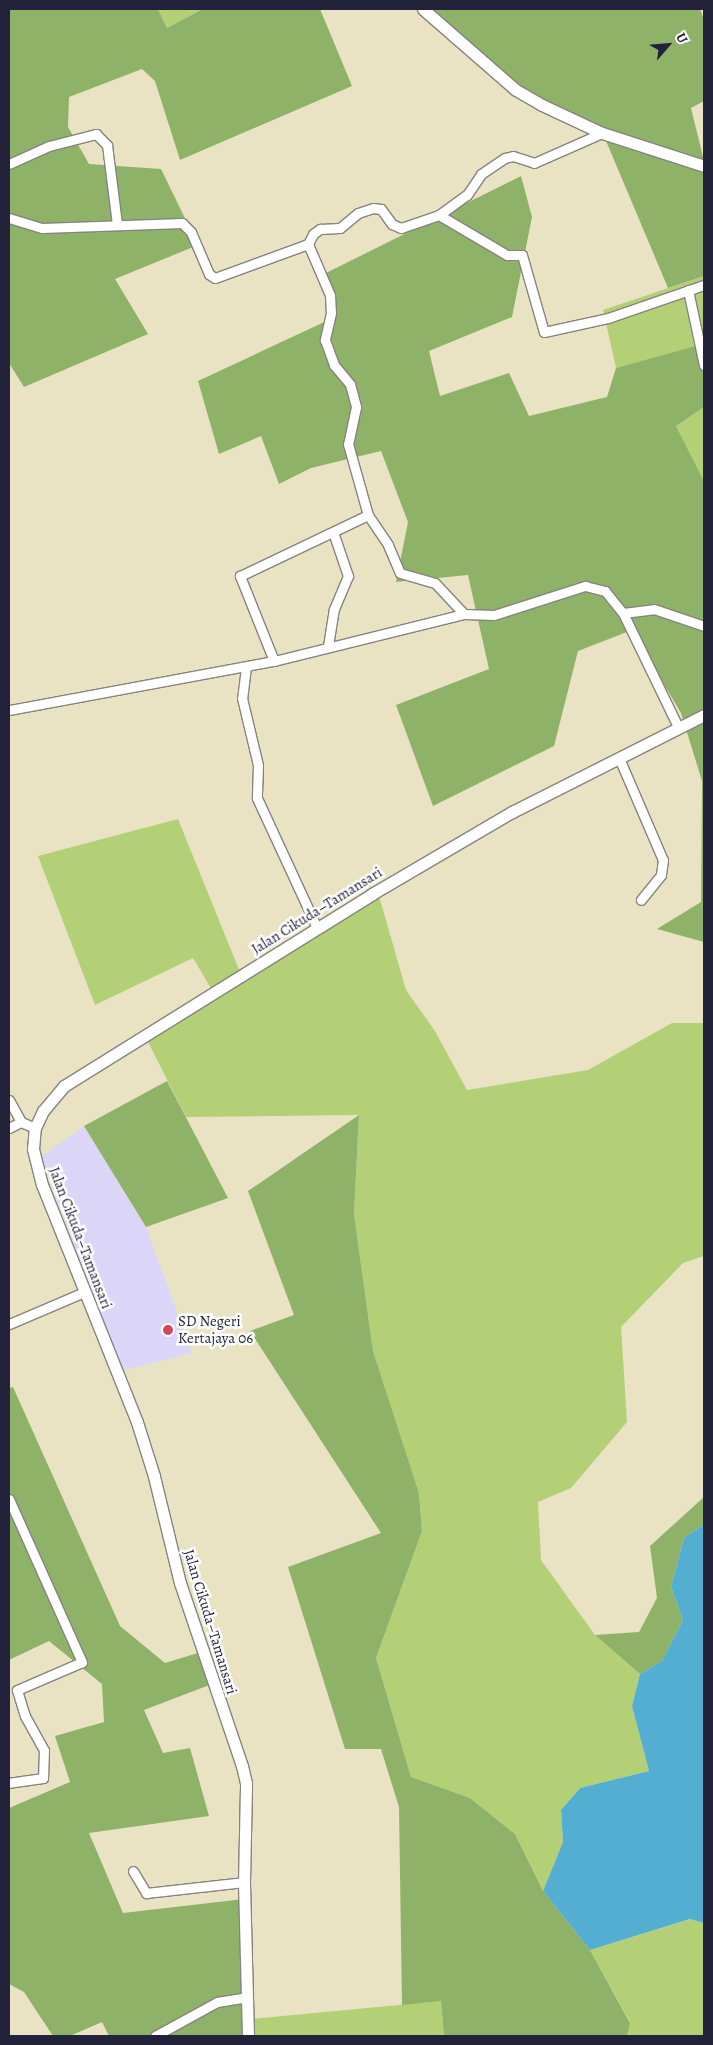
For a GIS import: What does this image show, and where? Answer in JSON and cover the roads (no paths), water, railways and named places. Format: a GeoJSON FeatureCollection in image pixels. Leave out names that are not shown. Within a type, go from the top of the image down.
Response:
{"type":"FeatureCollection","features":[{"type":"Feature","properties":{"kind":"street"},"geometry":{"type":"LineString","coordinates":[[423,9],[516,90],[602,134],[704,166]]}},
{"type":"Feature","properties":{"kind":"street"},"geometry":{"type":"LineString","coordinates":[[9,164],[49,146],[96,134],[107,145],[117,224]]}},
{"type":"Feature","properties":{"kind":"street"},"geometry":{"type":"LineString","coordinates":[[9,218],[42,228],[170,222],[186,226],[209,274],[215,278],[308,244],[313,234],[320,229],[340,228],[358,213],[372,208],[381,208],[392,224],[401,228],[439,215],[466,195],[481,174],[505,158],[514,156],[534,163],[602,134]]}},
{"type":"Feature","properties":{"kind":"street"},"geometry":{"type":"LineString","coordinates":[[439,215],[507,255],[522,255],[544,332],[608,318],[704,285]]}},
{"type":"Feature","properties":{"kind":"street"},"geometry":{"type":"LineString","coordinates":[[308,244],[330,295],[331,313],[325,340],[334,365],[350,384],[356,407],[348,444],[368,516],[388,545],[400,572],[436,583],[464,614]]}},
{"type":"Feature","properties":{"kind":"street"},"geometry":{"type":"LineString","coordinates":[[688,290],[704,365]]}},
{"type":"Feature","properties":{"kind":"street"},"geometry":{"type":"LineString","coordinates":[[274,661],[240,576],[368,516]]}},
{"type":"Feature","properties":{"kind":"street"},"geometry":{"type":"LineString","coordinates":[[328,646],[334,610],[348,576],[333,532]]}},
{"type":"Feature","properties":{"kind":"street"},"geometry":{"type":"LineString","coordinates":[[9,710],[246,667],[464,614],[494,615],[585,586],[605,591],[623,613],[678,727]]}},
{"type":"Feature","properties":{"kind":"street"},"geometry":{"type":"LineString","coordinates":[[623,613],[654,609],[704,626]]}},
{"type":"Feature","properties":{"kind":"street"},"geometry":{"type":"LineString","coordinates":[[246,667],[242,698],[258,766],[257,798],[317,928]]}},
{"type":"Feature","properties":{"kind":"street","name":"Jalan Cikuda–Tamansari"},"geometry":{"type":"LineString","coordinates":[[248,2036],[244,1882],[246,1782],[180,1583],[154,1476],[137,1422],[40,1179],[33,1149],[35,1128],[42,1111],[64,1086],[317,928],[512,812],[704,715]]}},
{"type":"Feature","properties":{"kind":"street"},"geometry":{"type":"LineString","coordinates":[[619,758],[664,860],[661,875],[641,900]]}},
{"type":"Feature","properties":{"kind":"street"},"geometry":{"type":"LineString","coordinates":[[9,1100],[21,1122],[35,1128]]}},
{"type":"Feature","properties":{"kind":"street"},"geometry":{"type":"LineString","coordinates":[[9,1128],[21,1122]]}},
{"type":"Feature","properties":{"kind":"street"},"geometry":{"type":"LineString","coordinates":[[9,1324],[84,1292]]}},
{"type":"Feature","properties":{"kind":"street"},"geometry":{"type":"LineString","coordinates":[[9,1499],[82,1662],[17,1690],[25,1716],[44,1750],[44,1778],[9,1783]]}},
{"type":"Feature","properties":{"kind":"street"},"geometry":{"type":"LineString","coordinates":[[133,1871],[146,1893],[244,1882]]}},
{"type":"Feature","properties":{"kind":"street"},"geometry":{"type":"LineString","coordinates":[[155,2036],[218,2002],[247,1997]]}},
{"type":"Feature","properties":{"kind":"water"},"geometry":{"type":"Polygon","coordinates":[[[704,1524],[704,1923],[690,1919],[590,1950],[543,1891],[563,1842],[561,1810],[580,1788],[649,1771],[632,1706],[640,1674],[662,1661],[683,1620],[671,1587],[684,1538],[704,1524]]]}},
{"type":"Feature","properties":{"kind":"place","name":"SD Negeri Kertajaya 06"},"geometry":{"type":"Point","coordinates":[168,1330]}}]}
